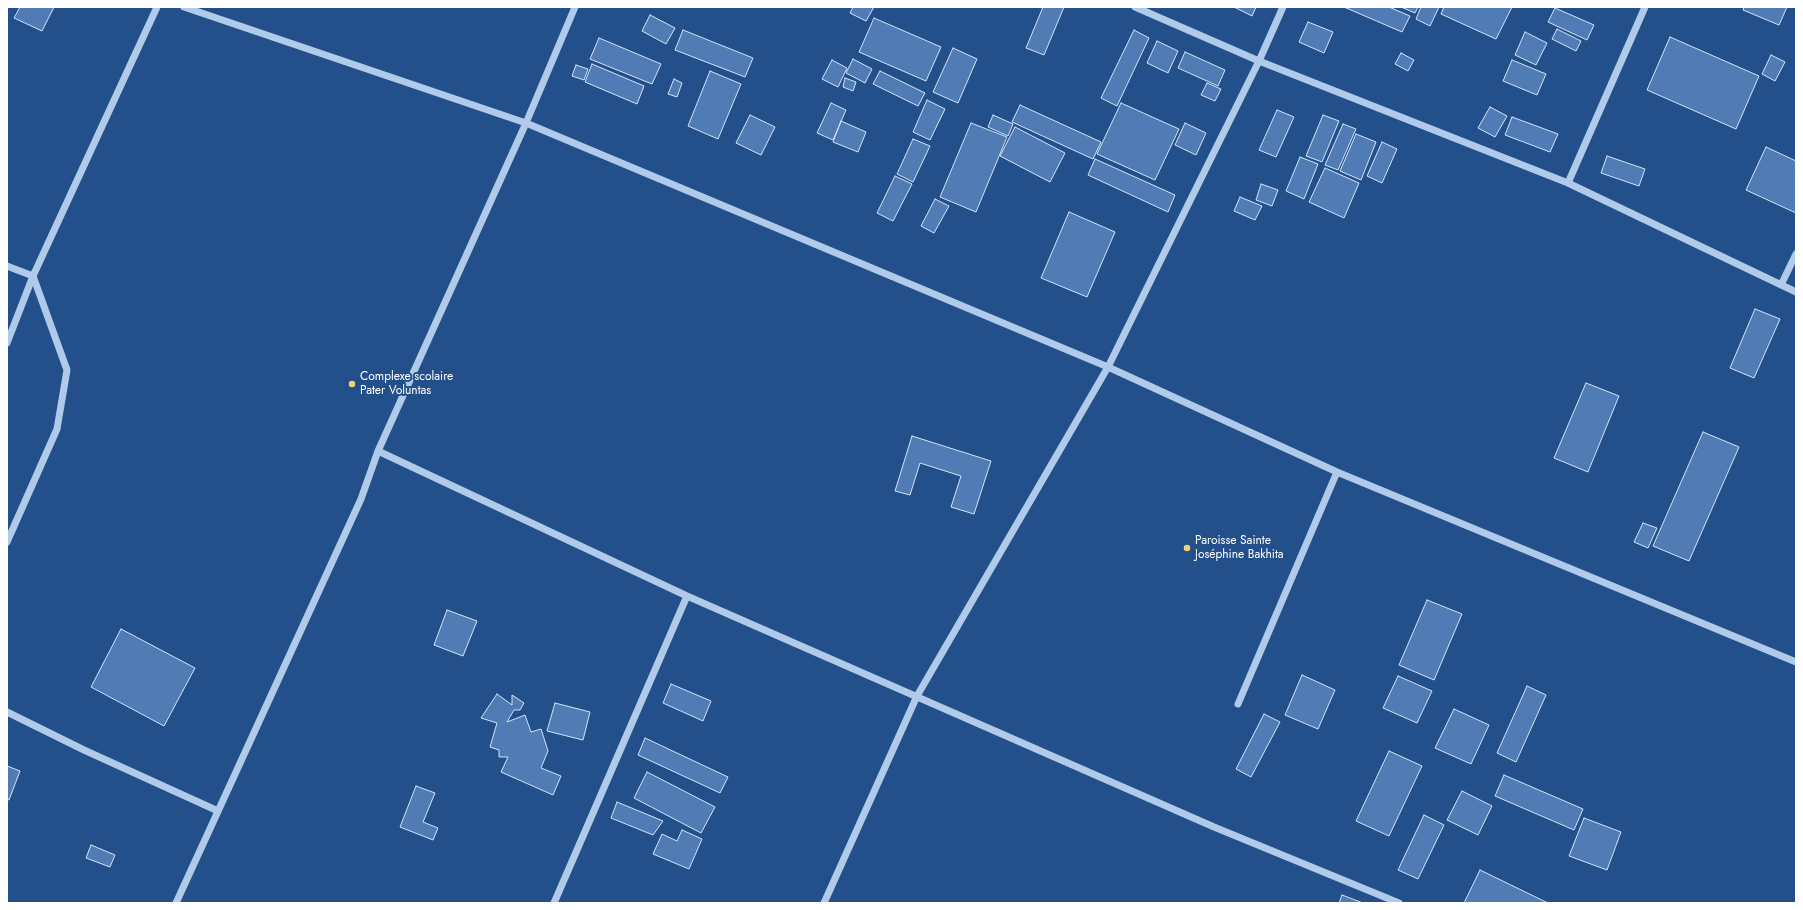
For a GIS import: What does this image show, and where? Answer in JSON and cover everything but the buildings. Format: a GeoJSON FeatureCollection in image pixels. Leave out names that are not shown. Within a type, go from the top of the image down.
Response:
{"type":"FeatureCollection","features":[{"type":"Feature","properties":{"kind":"street"},"geometry":{"type":"LineString","coordinates":[[7,342],[33,276],[157,7]]}},
{"type":"Feature","properties":{"kind":"street"},"geometry":{"type":"LineString","coordinates":[[184,7],[526,123],[1108,367],[1337,472],[1796,662]]}},
{"type":"Feature","properties":{"kind":"street"},"geometry":{"type":"LineString","coordinates":[[176,903],[361,499],[378,451],[526,123],[575,7]]}},
{"type":"Feature","properties":{"kind":"street"},"geometry":{"type":"LineString","coordinates":[[1135,7],[1259,61],[1568,183],[1796,292]]}},
{"type":"Feature","properties":{"kind":"street"},"geometry":{"type":"LineString","coordinates":[[824,903],[917,696],[1108,367],[1259,61],[1283,7]]}},
{"type":"Feature","properties":{"kind":"street"},"geometry":{"type":"LineString","coordinates":[[1568,183],[1645,7]]}},
{"type":"Feature","properties":{"kind":"street"},"geometry":{"type":"LineString","coordinates":[[1781,286],[1796,254]]}},
{"type":"Feature","properties":{"kind":"street"},"geometry":{"type":"LineString","coordinates":[[7,266],[33,276],[67,370],[57,429],[7,542]]}},
{"type":"Feature","properties":{"kind":"street"},"geometry":{"type":"LineString","coordinates":[[378,451],[687,596],[1214,827],[1399,903]]}},
{"type":"Feature","properties":{"kind":"street"},"geometry":{"type":"LineString","coordinates":[[1238,704],[1337,472]]}},
{"type":"Feature","properties":{"kind":"street"},"geometry":{"type":"LineString","coordinates":[[554,903],[687,596]]}},
{"type":"Feature","properties":{"kind":"street"},"geometry":{"type":"LineString","coordinates":[[7,712],[84,750],[218,811]]}},
{"type":"Feature","properties":{"kind":"place","name":"Complexe scolaire Pater Voluntas"},"geometry":{"type":"Point","coordinates":[352,384]}},
{"type":"Feature","properties":{"kind":"place","name":"Paroisse Sainte Joséphine Bakhita"},"geometry":{"type":"Point","coordinates":[1187,548]}}]}
